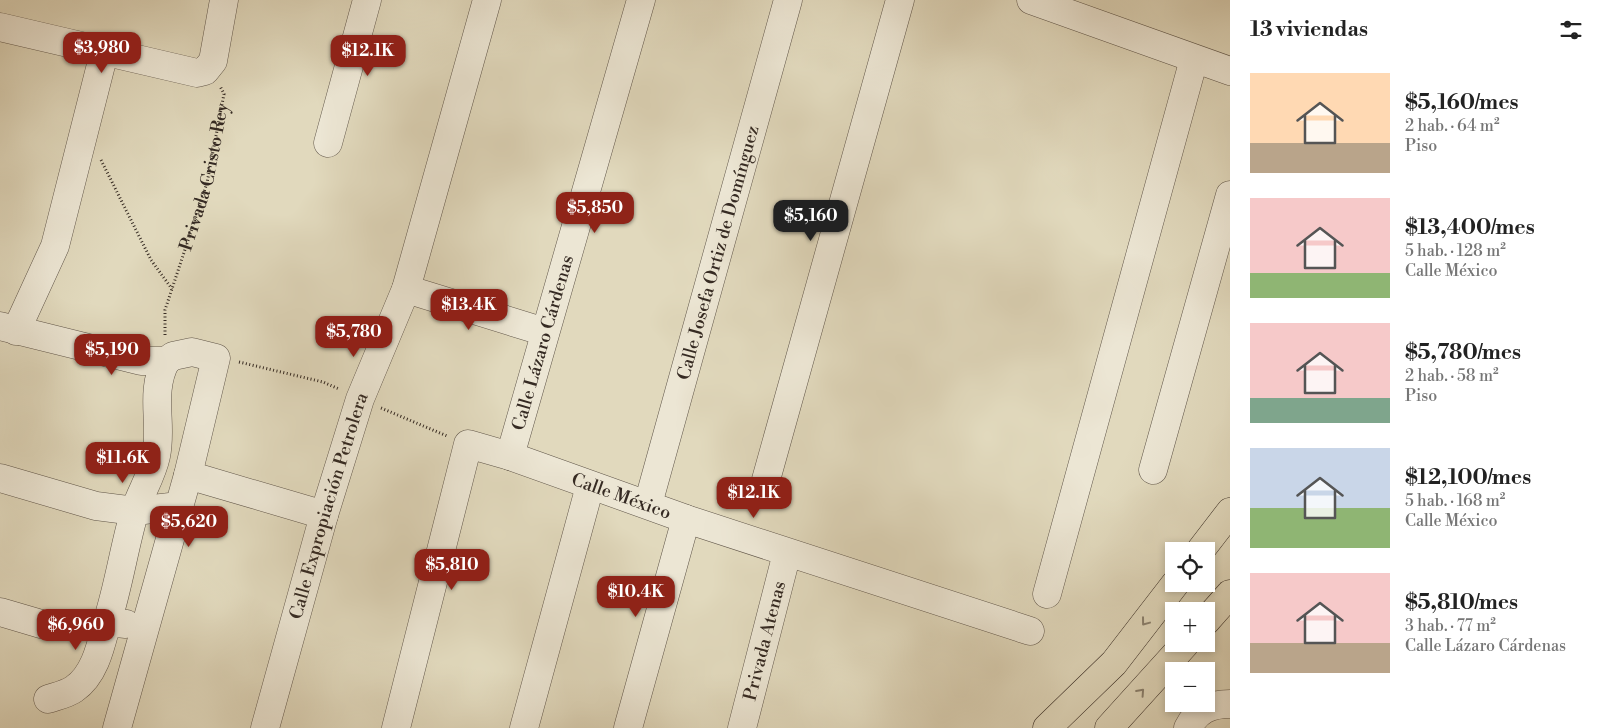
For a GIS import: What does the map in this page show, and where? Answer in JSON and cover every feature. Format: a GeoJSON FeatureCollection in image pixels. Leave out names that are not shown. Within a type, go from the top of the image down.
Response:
{"type":"FeatureCollection","features":[{"type":"Feature","properties":{"kind":"highway"},"geometry":{"type":"LineString","coordinates":[[1207,542],[1230,512]]}},
{"type":"Feature","properties":{"kind":"highway"},"geometry":{"type":"LineString","coordinates":[[1047,728],[1114,663],[1169,592]]}},
{"type":"Feature","properties":{"kind":"highway"},"geometry":{"type":"LineString","coordinates":[[1215,610],[1230,594]]}},
{"type":"Feature","properties":{"kind":"highway"},"geometry":{"type":"LineString","coordinates":[[1109,728],[1178,652]]}},
{"type":"Feature","properties":{"kind":"street"},"geometry":{"type":"LineString","coordinates":[[0,27],[190,73],[205,72],[213,62],[224,0]]}},
{"type":"Feature","properties":{"kind":"street"},"geometry":{"type":"LineString","coordinates":[[328,143],[368,0]]}},
{"type":"Feature","properties":{"kind":"street","name":"Calle Expropiación Petrolera"},"geometry":{"type":"LineString","coordinates":[[265,728],[324,516],[360,399],[406,289],[487,0]]}},
{"type":"Feature","properties":{"kind":"street","name":"Calle Lázaro Cárdenas"},"geometry":{"type":"LineString","coordinates":[[510,456],[544,332],[641,0]]}},
{"type":"Feature","properties":{"kind":"street","name":"Calle Josefa Ortiz de Domínguez"},"geometry":{"type":"LineString","coordinates":[[648,504],[788,0]]}},
{"type":"Feature","properties":{"kind":"street"},"geometry":{"type":"LineString","coordinates":[[762,494],[900,0]]}},
{"type":"Feature","properties":{"kind":"street"},"geometry":{"type":"LineString","coordinates":[[1031,0],[1230,72]]}},
{"type":"Feature","properties":{"kind":"street"},"geometry":{"type":"LineString","coordinates":[[104,53],[55,246],[8,328],[133,360],[166,361]]}},
{"type":"Feature","properties":{"kind":"street"},"geometry":{"type":"LineString","coordinates":[[1047,594],[1194,58]]}},
{"type":"Feature","properties":{"kind":"street"},"geometry":{"type":"LineString","coordinates":[[1153,470],[1230,195]]}},
{"type":"Feature","properties":{"kind":"street"},"geometry":{"type":"LineString","coordinates":[[406,289],[544,332]]}},
{"type":"Feature","properties":{"kind":"street"},"geometry":{"type":"LineString","coordinates":[[48,700],[73,690],[86,680],[105,631],[118,588],[135,511],[156,457],[157,399],[160,376],[166,361],[173,356],[192,352],[216,358],[188,475],[117,728]]}},
{"type":"Feature","properties":{"kind":"street"},"geometry":{"type":"LineString","coordinates":[[396,728],[468,444]]}},
{"type":"Feature","properties":{"kind":"street","name":"Calle México"},"geometry":{"type":"LineString","coordinates":[[468,444],[510,456],[590,486],[648,504],[686,519],[787,553],[1030,631]]}},
{"type":"Feature","properties":{"kind":"street"},"geometry":{"type":"LineString","coordinates":[[188,475],[324,516]]}},
{"type":"Feature","properties":{"kind":"street"},"geometry":{"type":"LineString","coordinates":[[0,478],[96,506],[135,511],[179,506]]}},
{"type":"Feature","properties":{"kind":"street"},"geometry":{"type":"LineString","coordinates":[[524,728],[590,486]]}},
{"type":"Feature","properties":{"kind":"street"},"geometry":{"type":"LineString","coordinates":[[628,728],[686,519]]}},
{"type":"Feature","properties":{"kind":"street","name":"Privada Atenas"},"geometry":{"type":"LineString","coordinates":[[742,728],[787,553]]}},
{"type":"Feature","properties":{"kind":"street"},"geometry":{"type":"LineString","coordinates":[[0,612],[41,624]]}},
{"type":"Feature","properties":{"kind":"street"},"geometry":{"type":"LineString","coordinates":[[105,631],[145,626]]}},
{"type":"Feature","properties":{"kind":"street"},"geometry":{"type":"LineString","coordinates":[[1188,728],[1193,717],[1203,708],[1230,704]]}},
{"type":"Feature","properties":{"kind":"path","name":"Privada Cristo Rey"},"geometry":{"type":"LineString","coordinates":[[166,361],[165,310],[207,182],[224,94],[219,84],[205,72]]}},
{"type":"Feature","properties":{"kind":"path"},"geometry":{"type":"LineString","coordinates":[[85,128],[151,260],[172,289]]}},
{"type":"Feature","properties":{"kind":"path"},"geometry":{"type":"LineString","coordinates":[[216,358],[323,382],[468,444]]}}]}
